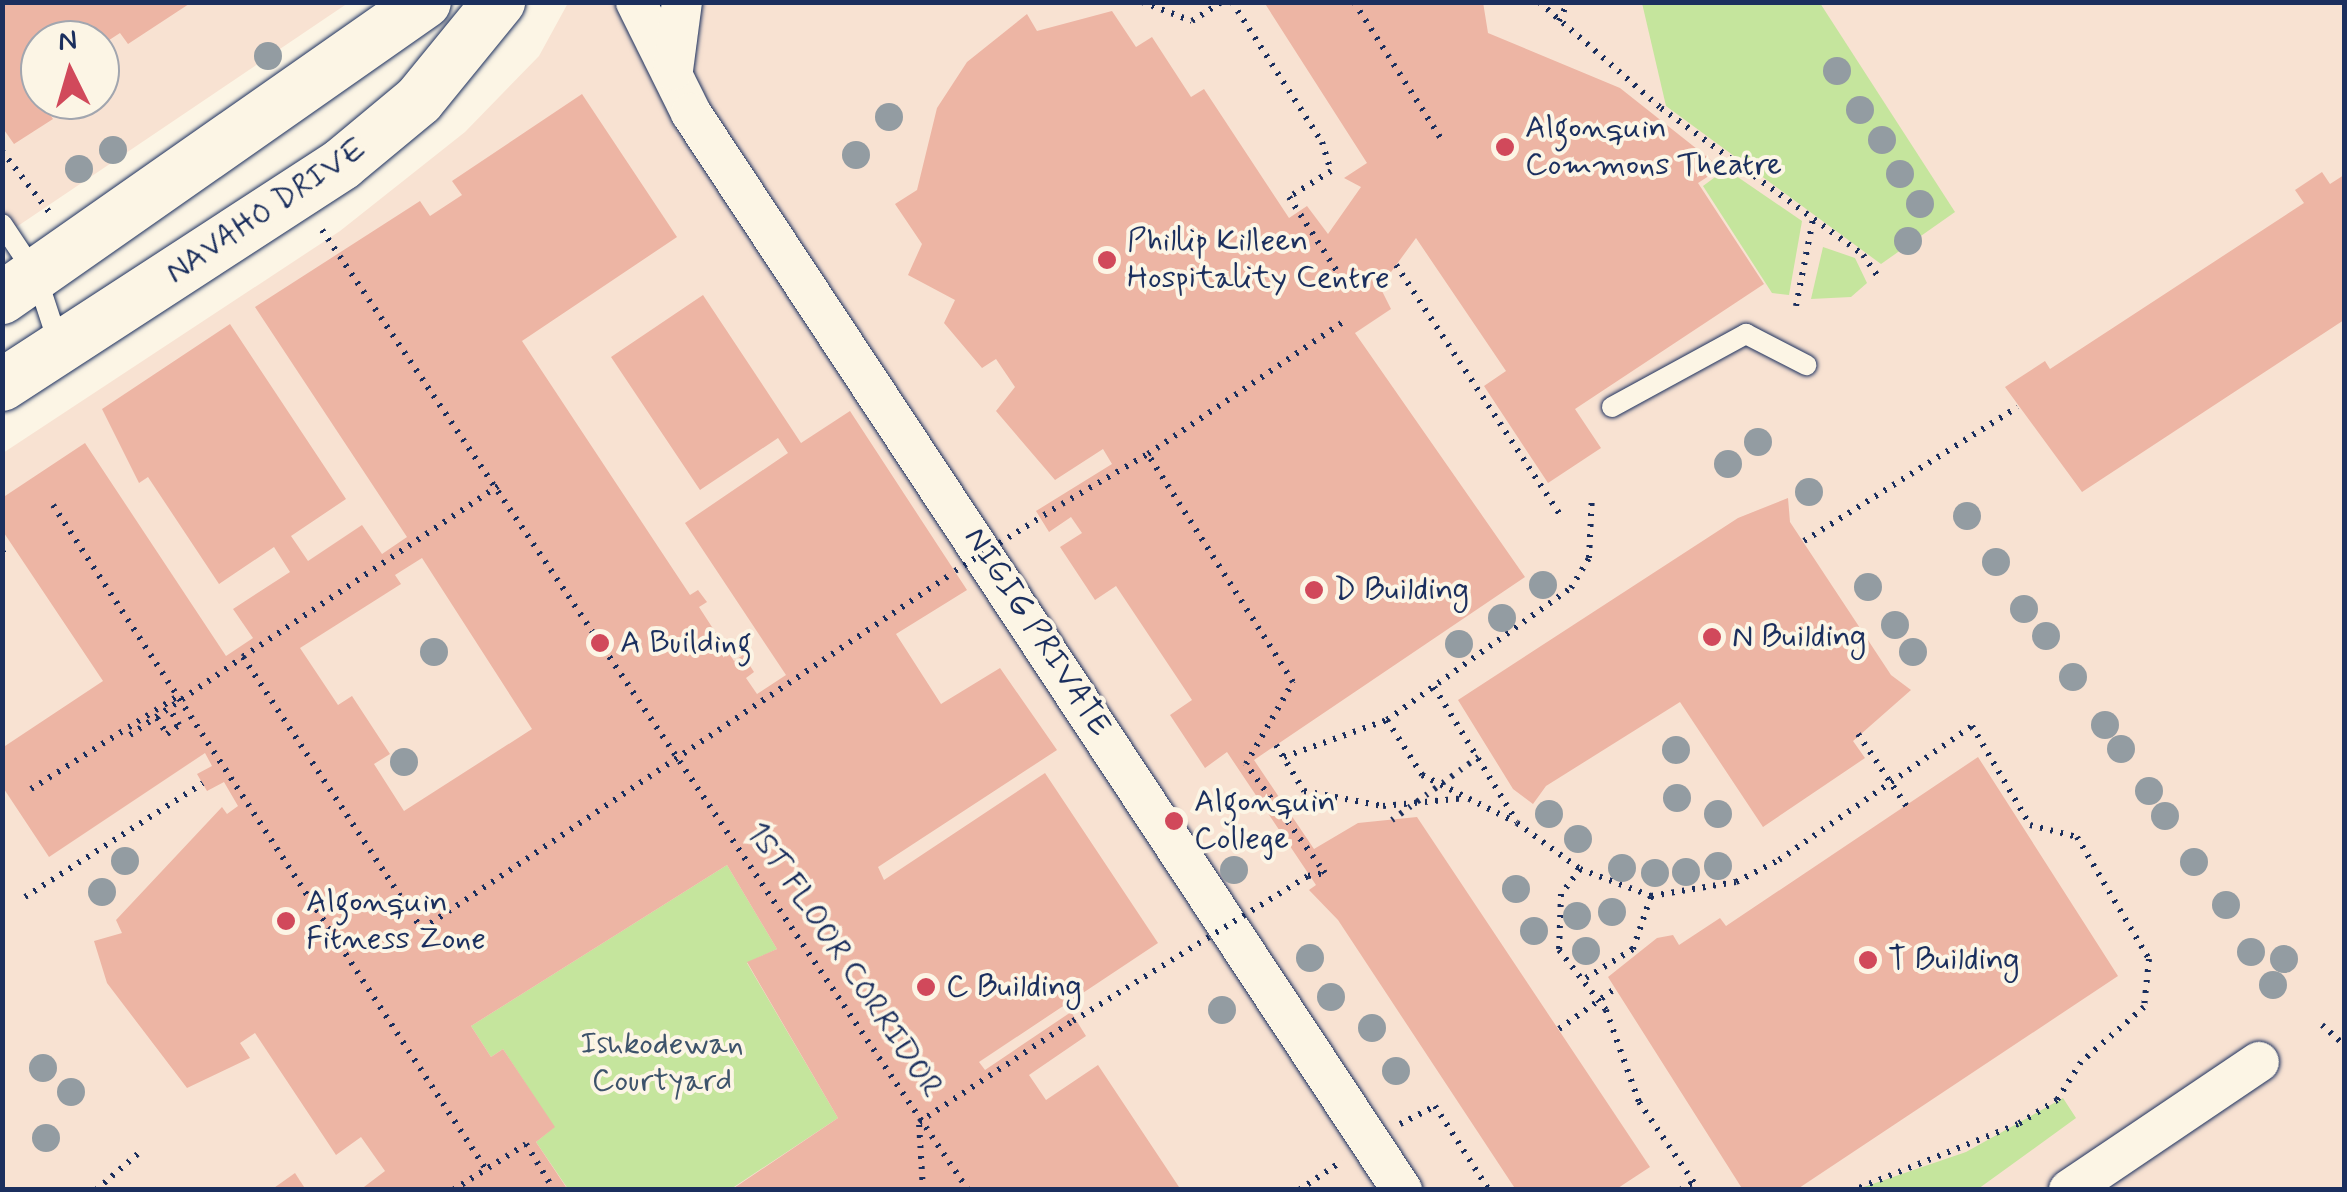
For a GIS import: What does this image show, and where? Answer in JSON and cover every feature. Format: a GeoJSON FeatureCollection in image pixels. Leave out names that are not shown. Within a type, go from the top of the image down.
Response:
{"type":"FeatureCollection","features":[{"type":"Feature","properties":{"kind":"street"},"geometry":{"type":"LineString","coordinates":[[19,286],[425,2]]}},
{"type":"Feature","properties":{"kind":"street","name":"NAVAHO DRIVE"},"geometry":{"type":"LineString","coordinates":[[2,385],[342,164],[418,100],[499,2]]}},
{"type":"Feature","properties":{"kind":"street","name":"NIGIG PRIVATE"},"geometry":{"type":"LineString","coordinates":[[636,2],[672,74],[1402,1190]]}},
{"type":"Feature","properties":{"kind":"street"},"geometry":{"type":"LineString","coordinates":[[672,74],[682,2]]}},
{"type":"Feature","properties":{"kind":"street"},"geometry":{"type":"LineString","coordinates":[[2069,1190],[2259,1062]]}},
{"type":"Feature","properties":{"kind":"lane"},"geometry":{"type":"LineString","coordinates":[[2,224],[19,286],[60,347]]}},
{"type":"Feature","properties":{"kind":"lane"},"geometry":{"type":"LineString","coordinates":[[1612,407],[1746,334],[1806,365]]}},
{"type":"Feature","properties":{"kind":"path"},"geometry":{"type":"LineString","coordinates":[[1142,2],[1192,21],[1220,2]]}},
{"type":"Feature","properties":{"kind":"path"},"geometry":{"type":"LineString","coordinates":[[1232,2],[1322,142],[1331,171],[1289,197],[1350,293]]}},
{"type":"Feature","properties":{"kind":"path"},"geometry":{"type":"LineString","coordinates":[[1354,2],[1442,140]]}},
{"type":"Feature","properties":{"kind":"path"},"geometry":{"type":"LineString","coordinates":[[1539,2],[1813,219],[1879,278]]}},
{"type":"Feature","properties":{"kind":"path"},"geometry":{"type":"LineString","coordinates":[[1559,21],[1568,2]]}},
{"type":"Feature","properties":{"kind":"path"},"geometry":{"type":"LineString","coordinates":[[2,150],[54,218]]}},
{"type":"Feature","properties":{"kind":"path"},"geometry":{"type":"LineString","coordinates":[[1796,306],[1813,219]]}},
{"type":"Feature","properties":{"kind":"path","name":"1ST FLOOR CORRIDOR"},"geometry":{"type":"LineString","coordinates":[[322,230],[498,486],[968,1190]]}},
{"type":"Feature","properties":{"kind":"path"},"geometry":{"type":"LineString","coordinates":[[1396,265],[1562,518]]}},
{"type":"Feature","properties":{"kind":"path"},"geometry":{"type":"LineString","coordinates":[[243,657],[422,929],[955,571],[1148,454],[1346,320]]}},
{"type":"Feature","properties":{"kind":"path"},"geometry":{"type":"LineString","coordinates":[[1804,542],[2018,407]]}},
{"type":"Feature","properties":{"kind":"path"},"geometry":{"type":"LineString","coordinates":[[923,1190],[918,1122],[1308,876],[1325,873],[1246,764],[1293,682],[1148,454]]}},
{"type":"Feature","properties":{"kind":"path"},"geometry":{"type":"LineString","coordinates":[[130,735],[498,486]]}},
{"type":"Feature","properties":{"kind":"path"},"geometry":{"type":"LineString","coordinates":[[1284,756],[1387,720],[1572,588],[1589,558],[1592,496]]}},
{"type":"Feature","properties":{"kind":"path"},"geometry":{"type":"LineString","coordinates":[[53,504],[485,1168]]}},
{"type":"Feature","properties":{"kind":"path"},"geometry":{"type":"LineString","coordinates":[[1434,687],[1518,824]]}},
{"type":"Feature","properties":{"kind":"path"},"geometry":{"type":"LineString","coordinates":[[30,789],[178,696]]}},
{"type":"Feature","properties":{"kind":"path"},"geometry":{"type":"LineString","coordinates":[[156,718],[167,734],[179,725],[166,703]]}},
{"type":"Feature","properties":{"kind":"path"},"geometry":{"type":"LineString","coordinates":[[1387,720],[1422,774],[1518,824],[1580,869],[1651,896],[1736,882],[1779,860],[1972,726],[2030,825],[2077,837],[2149,959],[2144,1007],[2081,1062],[2057,1100],[1966,1149],[1854,1190]]}},
{"type":"Feature","properties":{"kind":"path"},"geometry":{"type":"LineString","coordinates":[[1858,734],[1907,806]]}},
{"type":"Feature","properties":{"kind":"path"},"geometry":{"type":"LineString","coordinates":[[1276,745],[1304,791],[1383,806],[1467,798]]}},
{"type":"Feature","properties":{"kind":"path"},"geometry":{"type":"LineString","coordinates":[[1392,820],[1485,752]]}},
{"type":"Feature","properties":{"kind":"path"},"geometry":{"type":"LineString","coordinates":[[25,898],[202,783]]}},
{"type":"Feature","properties":{"kind":"path"},"geometry":{"type":"LineString","coordinates":[[1580,869],[1554,923],[1559,950],[1586,978],[1638,1102],[1697,1186],[1680,1190]]}},
{"type":"Feature","properties":{"kind":"path"},"geometry":{"type":"LineString","coordinates":[[1586,978],[1633,948],[1651,896]]}},
{"type":"Feature","properties":{"kind":"path"},"geometry":{"type":"LineString","coordinates":[[1559,1030],[1616,988]]}},
{"type":"Feature","properties":{"kind":"path"},"geometry":{"type":"LineString","coordinates":[[2322,1025],[2344,1046]]}},
{"type":"Feature","properties":{"kind":"path"},"geometry":{"type":"LineString","coordinates":[[1400,1124],[1435,1106],[1489,1190]]}},
{"type":"Feature","properties":{"kind":"path"},"geometry":{"type":"LineString","coordinates":[[453,1190],[526,1144],[554,1190]]}},
{"type":"Feature","properties":{"kind":"path"},"geometry":{"type":"LineString","coordinates":[[96,1190],[140,1152]]}},
{"type":"Feature","properties":{"kind":"path"},"geometry":{"type":"LineString","coordinates":[[1299,1190],[1347,1158]]}},
{"type":"Feature","properties":{"kind":"shaded area"},"geometry":{"type":"Polygon","coordinates":[[[3,3],[348,3],[3,236],[3,3]]]}},
{"type":"Feature","properties":{"kind":"shaded area","name":"Algonquin College"},"geometry":{"type":"Polygon","coordinates":[[[568,3],[2344,3],[2344,1189],[3,1190],[3,453],[340,231],[465,132],[539,56],[568,3]]]}},
{"type":"Feature","properties":{"kind":"green space"},"geometry":{"type":"Polygon","coordinates":[[[1642,3],[1820,3],[1955,212],[1881,264],[1666,106],[1642,3]]]}},
{"type":"Feature","properties":{"kind":"green space"},"geometry":{"type":"Polygon","coordinates":[[[1726,169],[1802,221],[1789,295],[1772,293],[1703,186],[1726,169]]]}},
{"type":"Feature","properties":{"kind":"green space"},"geometry":{"type":"Polygon","coordinates":[[[1823,247],[1855,258],[1867,283],[1851,297],[1811,299],[1823,247]]]}},
{"type":"Feature","properties":{"kind":"green space","name":"Ishkodewan Courtyard"},"geometry":{"type":"Polygon","coordinates":[[[727,865],[777,949],[747,963],[838,1118],[731,1189],[568,1189],[536,1142],[554,1127],[503,1049],[491,1057],[471,1026],[727,865]]]}},
{"type":"Feature","properties":{"kind":"green space"},"geometry":{"type":"Polygon","coordinates":[[[2063,1098],[2076,1118],[1978,1189],[1858,1189],[1966,1152],[2063,1098]]]}},
{"type":"Feature","properties":{"kind":"building"},"geometry":{"type":"Polygon","coordinates":[[[2,2],[192,2],[128,44],[120,33],[120,20],[20,20],[20,120],[51,120],[14,144],[2,127],[2,2]]]}},
{"type":"Feature","properties":{"kind":"building"},"geometry":{"type":"Polygon","coordinates":[[[1264,2],[1483,2],[1488,33],[1620,88],[1721,168],[1698,183],[1764,284],[1575,409],[1601,448],[1548,483],[1484,386],[1506,371],[1416,238],[1380,287],[1391,309],[1355,333],[1525,577],[1254,760],[1314,849],[1358,823],[1417,817],[1650,1167],[1615,1190],[1516,1190],[1338,920],[1309,890],[1316,885],[1227,752],[1205,768],[1170,715],[1192,700],[1116,586],[1095,600],[1060,547],[1082,533],[1071,517],[1049,532],[1036,511],[1112,464],[1103,449],[1055,480],[996,411],[1015,387],[996,359],[982,368],[944,323],[955,300],[908,275],[922,244],[895,204],[917,190],[937,108],[967,62],[1027,14],[1037,31],[1112,11],[1136,47],[1152,37],[1191,97],[1204,89],[1289,218],[1307,206],[1328,234],[1361,187],[1344,178],[1367,163],[1264,2]]]}},
{"type":"Feature","properties":{"kind":"building","name":"A Building"},"geometry":{"type":"Polygon","coordinates":[[[582,94],[677,237],[522,341],[690,595],[698,590],[707,602],[699,607],[734,661],[743,655],[754,672],[746,678],[757,694],[786,675],[685,523],[788,453],[778,438],[700,490],[611,357],[703,295],[801,443],[850,411],[967,590],[896,634],[941,704],[1000,668],[1057,750],[878,867],[884,880],[1045,773],[1158,943],[979,1062],[985,1070],[1071,1012],[1086,1036],[1029,1075],[1046,1100],[1098,1065],[1181,1190],[731,1190],[838,1118],[747,962],[777,949],[727,865],[471,1026],[491,1057],[503,1049],[555,1127],[536,1142],[568,1190],[360,1190],[385,1171],[361,1137],[336,1155],[255,1033],[240,1043],[250,1058],[187,1088],[107,983],[94,941],[122,933],[116,920],[222,807],[227,814],[238,806],[224,782],[207,791],[197,774],[212,766],[205,753],[49,857],[2,786],[2,748],[103,681],[2,530],[2,498],[85,443],[226,656],[253,638],[233,609],[290,572],[274,547],[219,584],[148,477],[139,483],[102,409],[230,324],[346,499],[291,536],[308,561],[362,525],[382,554],[407,537],[255,307],[420,201],[430,216],[462,195],[452,181],[582,94]],[[422,558],[395,575],[401,584],[300,648],[338,705],[352,696],[390,754],[374,764],[404,811],[532,729],[422,558]]]}},
{"type":"Feature","properties":{"kind":"building"},"geometry":{"type":"Polygon","coordinates":[[[2322,172],[2330,184],[2344,175],[2344,320],[2082,492],[2005,387],[2045,361],[2050,369],[2304,203],[2295,190],[2322,172]]]}},
{"type":"Feature","properties":{"kind":"building","name":"N Building"},"geometry":{"type":"Polygon","coordinates":[[[1788,498],[1790,522],[1891,675],[1911,690],[1853,741],[1865,758],[1763,827],[1680,702],[1546,786],[1533,804],[1513,789],[1458,700],[1738,518],[1788,498]]]}},
{"type":"Feature","properties":{"kind":"building","name":"T Building"},"geometry":{"type":"Polygon","coordinates":[[[1978,757],[2118,976],[1796,1190],[1743,1190],[1608,977],[1657,938],[1673,935],[1679,945],[1720,918],[1726,926],[1978,757]]]}},
{"type":"Feature","properties":{"kind":"building"},"geometry":{"type":"Polygon","coordinates":[[[295,1173],[306,1190],[271,1190],[295,1173]]]}},
{"type":"Feature","properties":{"kind":"place","name":"Algonquin Commons Theatre"},"geometry":{"type":"Point","coordinates":[1505,147]}},
{"type":"Feature","properties":{"kind":"place","name":"Phillip Killeen Hospitality Centre"},"geometry":{"type":"Point","coordinates":[1107,260]}},
{"type":"Feature","properties":{"kind":"place","name":"D Building"},"geometry":{"type":"Point","coordinates":[1314,590]}},
{"type":"Feature","properties":{"kind":"place","name":"N Building"},"geometry":{"type":"Point","coordinates":[1712,637]}},
{"type":"Feature","properties":{"kind":"place","name":"A Building"},"geometry":{"type":"Point","coordinates":[600,643]}},
{"type":"Feature","properties":{"kind":"place","name":"Algonquin College"},"geometry":{"type":"Point","coordinates":[1174,821]}},
{"type":"Feature","properties":{"kind":"place","name":"Algonquin Fitness Zone"},"geometry":{"type":"Point","coordinates":[286,921]}},
{"type":"Feature","properties":{"kind":"place","name":"T Building"},"geometry":{"type":"Point","coordinates":[1868,960]}},
{"type":"Feature","properties":{"kind":"place","name":"C Building"},"geometry":{"type":"Point","coordinates":[926,987]}}]}
